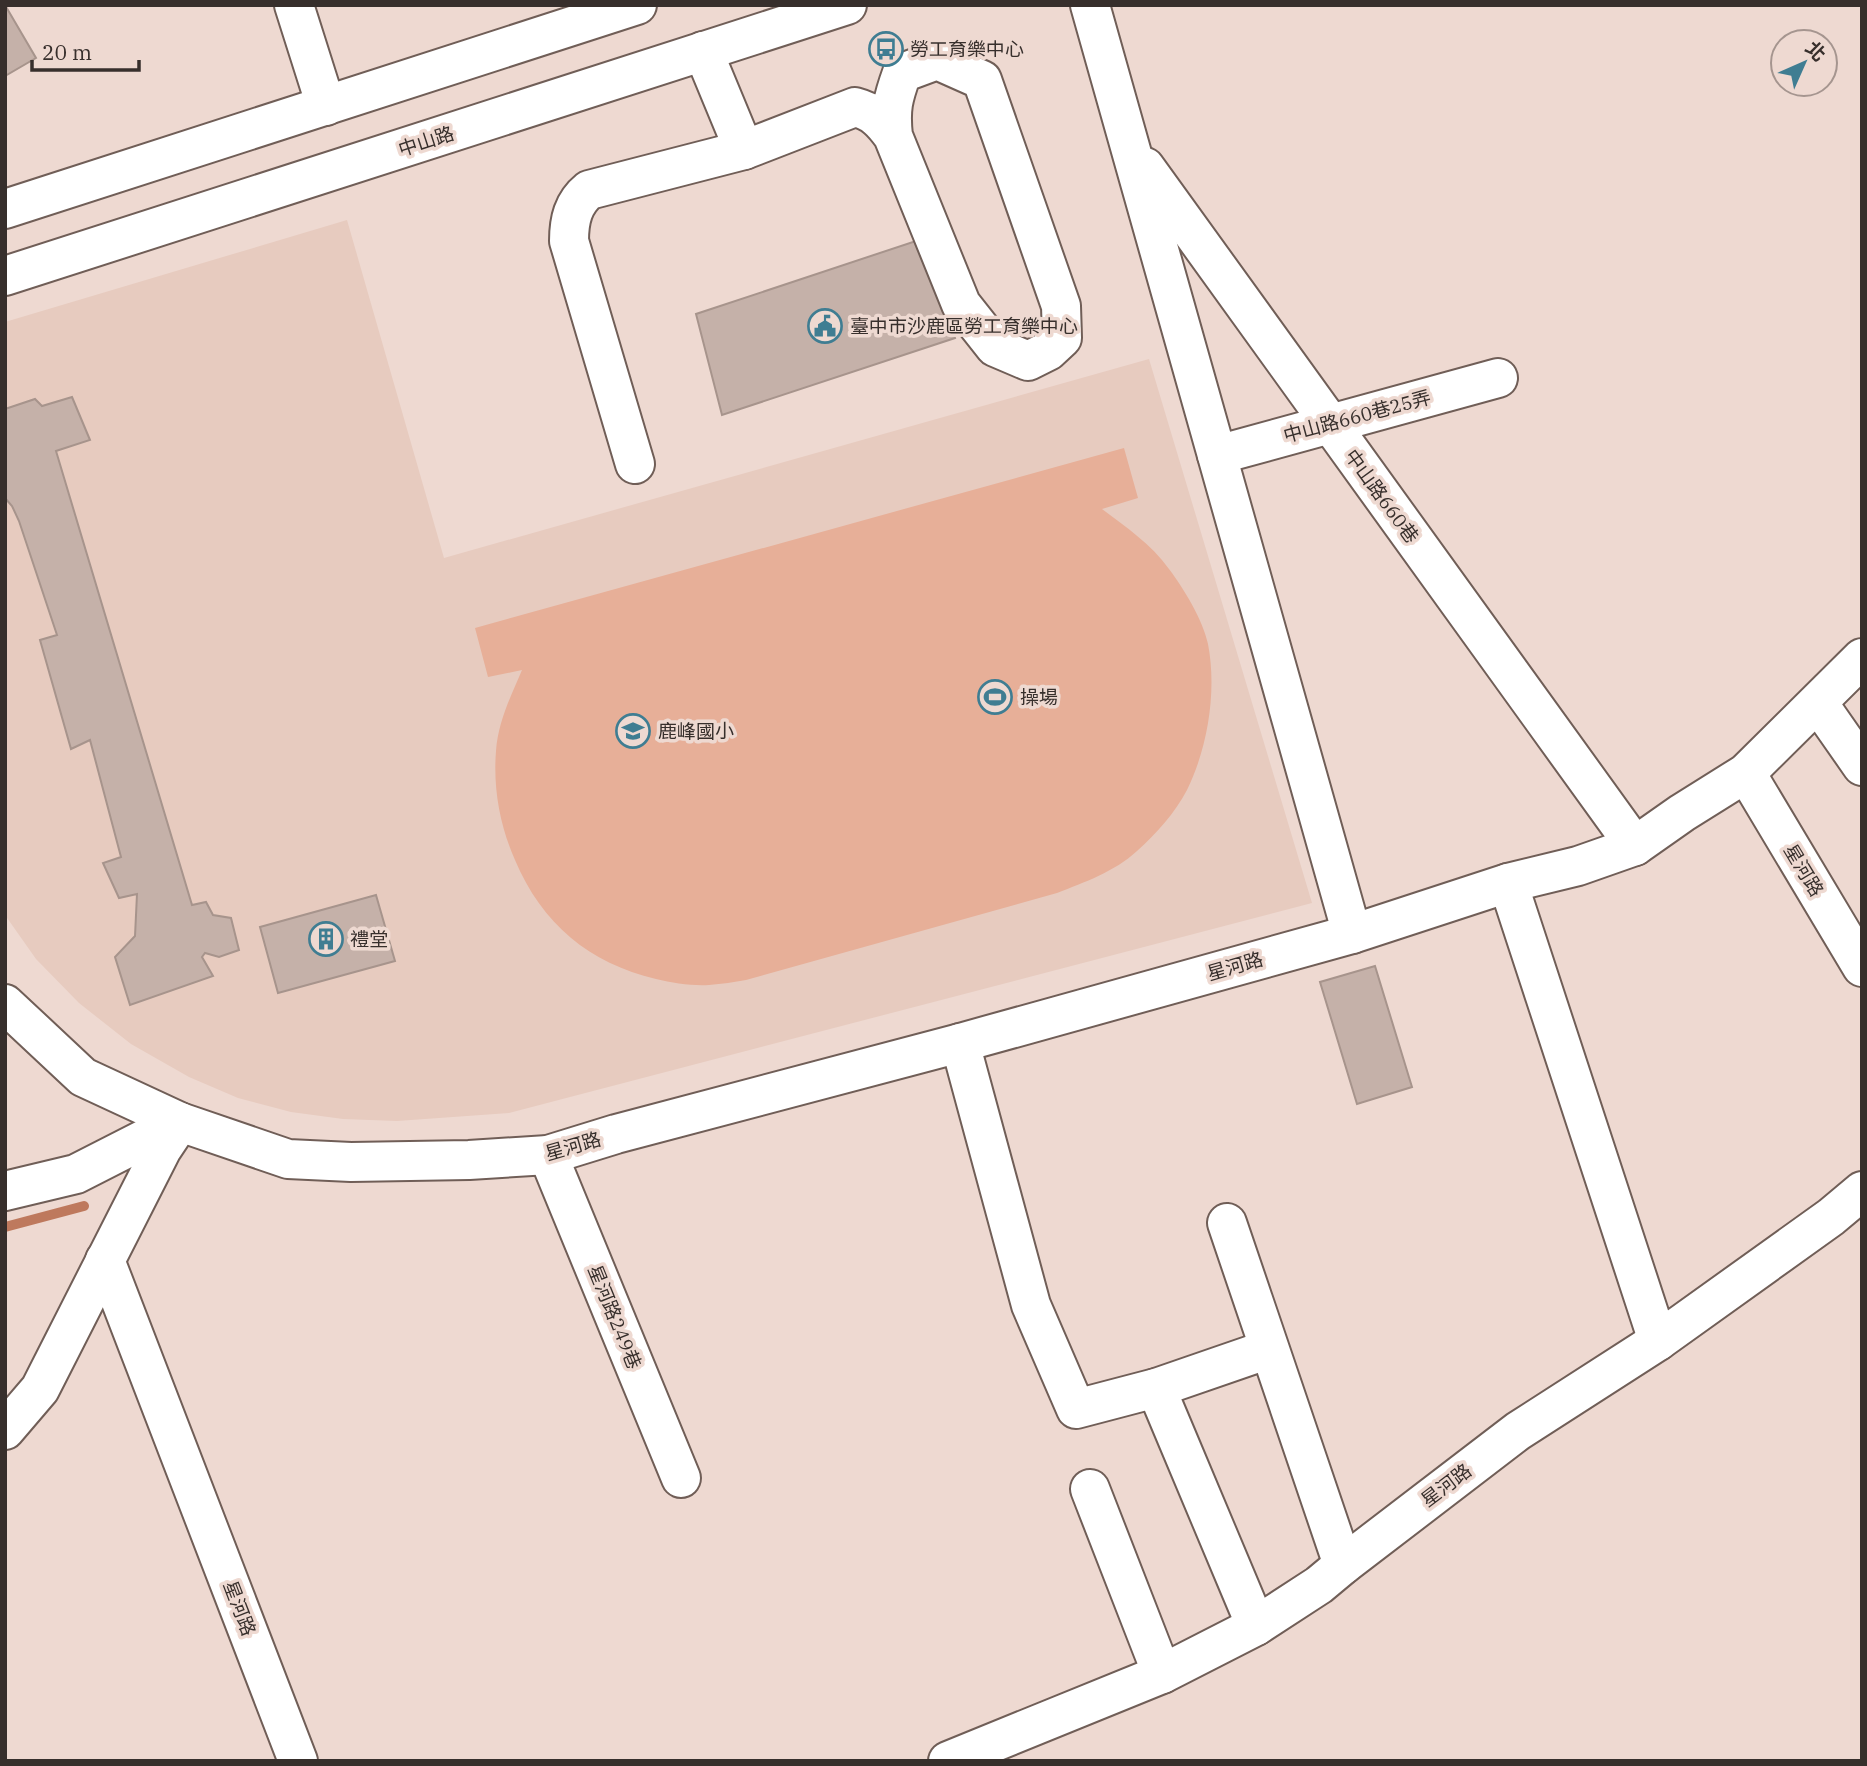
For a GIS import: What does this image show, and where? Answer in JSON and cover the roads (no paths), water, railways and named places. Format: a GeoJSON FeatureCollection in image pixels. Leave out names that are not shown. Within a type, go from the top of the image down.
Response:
{"type":"FeatureCollection","features":[{"type":"Feature","properties":{"kind":"street"},"geometry":{"type":"LineString","coordinates":[[294,5],[326,106]]}},
{"type":"Feature","properties":{"kind":"street"},"geometry":{"type":"LineString","coordinates":[[5,209],[637,5]]}},
{"type":"Feature","properties":{"kind":"street","name":"中山路"},"geometry":{"type":"LineString","coordinates":[[5,276],[847,5]]}},
{"type":"Feature","properties":{"kind":"street","name":"中山路660巷"},"geometry":{"type":"LineString","coordinates":[[1090,5],[1352,934]]}},
{"type":"Feature","properties":{"kind":"street"},"geometry":{"type":"LineString","coordinates":[[704,51],[744,150]]}},
{"type":"Feature","properties":{"kind":"street"},"geometry":{"type":"LineString","coordinates":[[635,464],[569,241],[569,227],[578,199],[589,190],[744,150],[855,107],[877,116],[894,136],[961,304],[995,347],[1028,361],[1048,351],[1062,338],[1061,306],[982,80],[937,60],[902,73],[892,105],[894,136]]}},
{"type":"Feature","properties":{"kind":"street","name":"中山路660巷"},"geometry":{"type":"LineString","coordinates":[[1129,145],[1635,846]]}},
{"type":"Feature","properties":{"kind":"street","name":"中山路660巷25弄"},"geometry":{"type":"LineString","coordinates":[[1217,455],[1498,378]]}},
{"type":"Feature","properties":{"kind":"street","name":"星河路"},"geometry":{"type":"LineString","coordinates":[[5,1004],[83,1077],[180,1122],[288,1160],[469,1160],[548,1155],[616,1134],[960,1043],[1352,934],[1508,883],[1578,866],[1635,846],[1746,773],[1862,658]]}},
{"type":"Feature","properties":{"kind":"street"},"geometry":{"type":"LineString","coordinates":[[1818,702],[1862,766]]}},
{"type":"Feature","properties":{"kind":"street","name":"星河路"},"geometry":{"type":"LineString","coordinates":[[1746,773],[1862,967]]}},
{"type":"Feature","properties":{"kind":"street"},"geometry":{"type":"LineString","coordinates":[[1508,883],[1658,1341]]}},
{"type":"Feature","properties":{"kind":"street"},"geometry":{"type":"LineString","coordinates":[[960,1043],[1031,1306],[1076,1409],[1156,1388],[1269,1349]]}},
{"type":"Feature","properties":{"kind":"street"},"geometry":{"type":"LineString","coordinates":[[5,1191],[76,1174],[180,1122]]}},
{"type":"Feature","properties":{"kind":"street"},"geometry":{"type":"LineString","coordinates":[[5,1430],[40,1389],[162,1149],[180,1122]]}},
{"type":"Feature","properties":{"kind":"street","name":"星河路249巷"},"geometry":{"type":"LineString","coordinates":[[548,1155],[681,1478]]}},
{"type":"Feature","properties":{"kind":"street","name":"星河路"},"geometry":{"type":"LineString","coordinates":[[948,1761],[1162,1674],[1256,1626],[1319,1586],[1518,1431],[1658,1341],[1831,1217],[1862,1191]]}},
{"type":"Feature","properties":{"kind":"street"},"geometry":{"type":"LineString","coordinates":[[1227,1223],[1343,1565]]}},
{"type":"Feature","properties":{"kind":"street","name":"星河路"},"geometry":{"type":"LineString","coordinates":[[105,1260],[298,1761]]}},
{"type":"Feature","properties":{"kind":"street"},"geometry":{"type":"LineString","coordinates":[[1156,1388],[1256,1626]]}},
{"type":"Feature","properties":{"kind":"street"},"geometry":{"type":"LineString","coordinates":[[1090,1489],[1162,1674]]}},
{"type":"Feature","properties":{"kind":"waterway"},"geometry":{"type":"LineString","coordinates":[[5,1227],[84,1206]]}},
{"type":"Feature","properties":{"kind":"place","name":"勞工育樂中心"},"geometry":{"type":"Point","coordinates":[886,49]}},
{"type":"Feature","properties":{"kind":"place","name":"臺中市沙鹿區勞工育樂中心"},"geometry":{"type":"Point","coordinates":[825,326]}},
{"type":"Feature","properties":{"kind":"place","name":"操場"},"geometry":{"type":"Point","coordinates":[995,697]}},
{"type":"Feature","properties":{"kind":"place","name":"鹿峰國小"},"geometry":{"type":"Point","coordinates":[633,731]}},
{"type":"Feature","properties":{"kind":"place","name":"禮堂"},"geometry":{"type":"Point","coordinates":[326,939]}}]}
